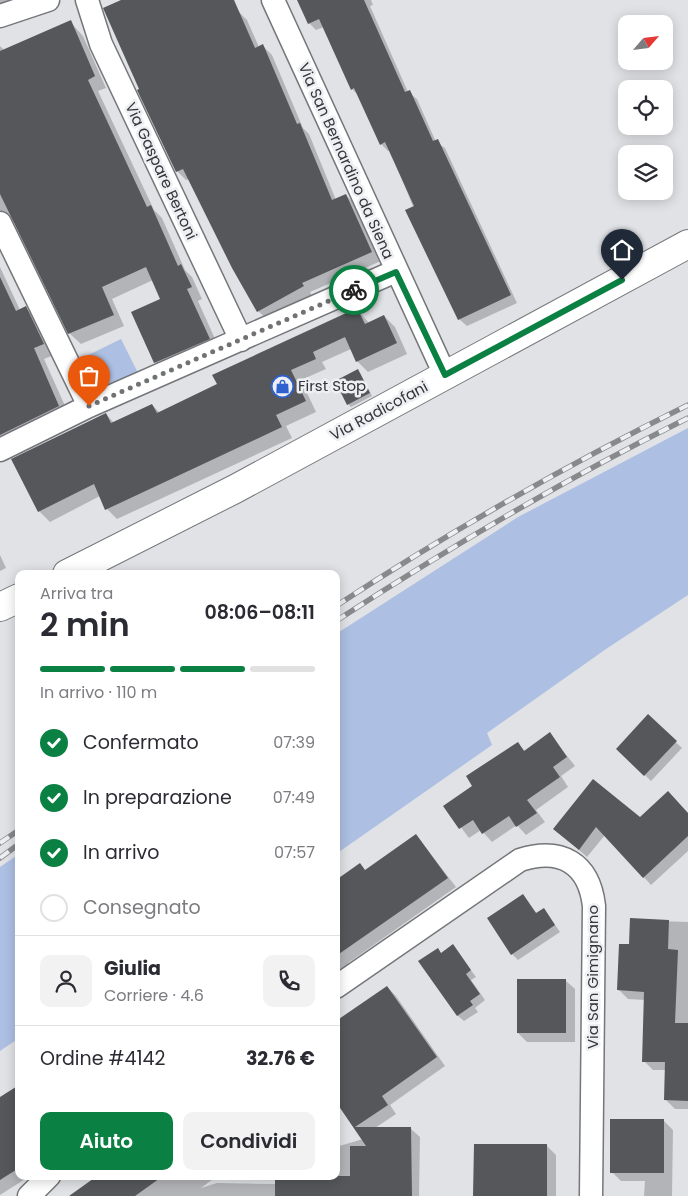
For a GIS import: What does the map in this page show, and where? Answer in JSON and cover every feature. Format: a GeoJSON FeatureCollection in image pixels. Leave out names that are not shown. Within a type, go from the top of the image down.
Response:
{"type":"FeatureCollection","features":[{"type":"Feature","properties":{"kind":"street"},"geometry":{"type":"LineString","coordinates":[[0,16],[48,0]]}},
{"type":"Feature","properties":{"kind":"street","name":"Via Gaspare Bertoni"},"geometry":{"type":"LineString","coordinates":[[87,0],[101,44],[241,340]]}},
{"type":"Feature","properties":{"kind":"street","name":"Via San Bernardino da Siena"},"geometry":{"type":"LineString","coordinates":[[273,0],[396,272],[445,375]]}},
{"type":"Feature","properties":{"kind":"street"},"geometry":{"type":"LineString","coordinates":[[0,223],[89,406]]}},
{"type":"Feature","properties":{"kind":"street","name":"Via Radicofani"},"geometry":{"type":"LineString","coordinates":[[76,570],[218,498],[688,244]]}},
{"type":"Feature","properties":{"kind":"street"},"geometry":{"type":"LineString","coordinates":[[0,450],[89,406],[396,272]]}},
{"type":"Feature","properties":{"kind":"street"},"geometry":{"type":"LineString","coordinates":[[0,607],[15,600]]}},
{"type":"Feature","properties":{"kind":"street","name":"Via San Gimignano"},"geometry":{"type":"LineString","coordinates":[[340,984],[520,860],[535,855],[549,854],[576,865],[587,878],[594,906],[591,1196]]}},
{"type":"Feature","properties":{"kind":"street"},"geometry":{"type":"LineString","coordinates":[[29,1196],[45,1180]]}},
{"type":"Feature","properties":{"kind":"shaded area"},"geometry":{"type":"Polygon","coordinates":[[[121,339],[138,373],[91,396],[74,362],[121,339]]]}},
{"type":"Feature","properties":{"kind":"shaded area"},"geometry":{"type":"Polygon","coordinates":[[[688,428],[688,595],[606,649],[487,733],[492,745],[340,851],[340,631],[518,517],[688,428]]]}},
{"type":"Feature","properties":{"kind":"shaded area"},"geometry":{"type":"Polygon","coordinates":[[[15,857],[15,1041],[0,1051],[0,867],[15,857]]]}},
{"type":"Feature","properties":{"kind":"building"},"geometry":{"type":"Polygon","coordinates":[[[121,0],[234,0],[255,48],[263,44],[297,124],[300,123],[332,200],[346,194],[372,252],[302,283],[304,286],[257,312],[232,268],[183,169],[176,172],[137,90],[139,89],[103,8],[121,0]]]}},
{"type":"Feature","properties":{"kind":"building"},"geometry":{"type":"Polygon","coordinates":[[[297,0],[364,0],[405,92],[410,90],[433,141],[438,139],[511,295],[458,320],[405,210],[414,206],[385,142],[380,145],[354,88],[351,90],[319,19],[308,24],[297,0]]]}},
{"type":"Feature","properties":{"kind":"building"},"geometry":{"type":"Polygon","coordinates":[[[71,20],[95,76],[88,80],[147,207],[151,205],[178,266],[181,264],[192,287],[187,289],[210,339],[154,363],[131,312],[160,299],[146,267],[102,287],[114,315],[68,334],[0,194],[0,51],[71,20]]]}},
{"type":"Feature","properties":{"kind":"building"},"geometry":{"type":"Polygon","coordinates":[[[0,277],[16,311],[26,306],[44,344],[34,348],[59,406],[0,435],[0,277]]]}},
{"type":"Feature","properties":{"kind":"building"},"geometry":{"type":"Polygon","coordinates":[[[357,308],[365,324],[384,315],[397,343],[356,362],[345,337],[313,352],[316,359],[291,370],[306,401],[276,415],[282,427],[105,510],[94,484],[38,512],[11,459],[106,413],[111,423],[152,404],[157,413],[217,384],[212,375],[357,308]]]}},
{"type":"Feature","properties":{"kind":"building"},"geometry":{"type":"Polygon","coordinates":[[[358,369],[370,393],[347,405],[335,381],[358,369]]]}},
{"type":"Feature","properties":{"kind":"building"},"geometry":{"type":"Polygon","coordinates":[[[648,714],[677,741],[644,776],[616,749],[648,714]]]}},
{"type":"Feature","properties":{"kind":"building"},"geometry":{"type":"Polygon","coordinates":[[[550,732],[567,757],[553,767],[560,777],[527,800],[537,813],[516,827],[509,816],[482,834],[473,820],[459,829],[443,806],[472,786],[466,776],[518,742],[524,751],[550,732]]]}},
{"type":"Feature","properties":{"kind":"building"},"geometry":{"type":"Polygon","coordinates":[[[593,779],[640,817],[668,791],[688,813],[688,836],[643,878],[596,827],[579,850],[553,829],[593,779]]]}},
{"type":"Feature","properties":{"kind":"building"},"geometry":{"type":"Polygon","coordinates":[[[416,834],[448,878],[340,953],[340,877],[360,863],[365,870],[416,834]]]}},
{"type":"Feature","properties":{"kind":"building"},"geometry":{"type":"Polygon","coordinates":[[[523,894],[536,913],[544,908],[555,925],[511,955],[487,918],[523,894]]]}},
{"type":"Feature","properties":{"kind":"building"},"geometry":{"type":"Polygon","coordinates":[[[630,918],[669,920],[668,949],[678,950],[675,1023],[688,1023],[688,1101],[664,1100],[665,1062],[642,1062],[644,992],[617,990],[619,944],[629,944],[630,918]]]}},
{"type":"Feature","properties":{"kind":"building"},"geometry":{"type":"Polygon","coordinates":[[[453,944],[471,970],[466,974],[480,994],[470,1001],[473,1005],[457,1016],[418,961],[438,948],[441,953],[453,944]]]}},
{"type":"Feature","properties":{"kind":"building"},"geometry":{"type":"Polygon","coordinates":[[[517,979],[566,979],[566,1033],[517,1033],[517,979]]]}},
{"type":"Feature","properties":{"kind":"building"},"geometry":{"type":"Polygon","coordinates":[[[387,986],[437,1057],[382,1096],[388,1105],[355,1127],[411,1127],[412,1196],[275,1196],[275,1180],[340,1180],[340,1176],[350,1176],[350,1146],[366,1146],[340,1108],[340,1018],[387,986]]]}},
{"type":"Feature","properties":{"kind":"building"},"geometry":{"type":"Polygon","coordinates":[[[15,1088],[15,1171],[0,1180],[0,1097],[15,1088]]]}},
{"type":"Feature","properties":{"kind":"building"},"geometry":{"type":"Polygon","coordinates":[[[610,1119],[664,1119],[664,1173],[610,1173],[610,1119]]]}},
{"type":"Feature","properties":{"kind":"building"},"geometry":{"type":"Polygon","coordinates":[[[474,1144],[547,1144],[547,1196],[473,1196],[474,1144]]]}},
{"type":"Feature","properties":{"kind":"building"},"geometry":{"type":"Polygon","coordinates":[[[91,1180],[157,1180],[135,1196],[69,1196],[91,1180]]]}},
{"type":"Feature","properties":{"kind":"railway"},"geometry":{"type":"LineString","coordinates":[[340,603],[509,500],[598,451],[688,405]]}},
{"type":"Feature","properties":{"kind":"railway"},"geometry":{"type":"LineString","coordinates":[[340,618],[422,566],[509,514],[688,418]]}},
{"type":"Feature","properties":{"kind":"railway"},"geometry":{"type":"LineString","coordinates":[[0,843],[15,833]]}},
{"type":"Feature","properties":{"kind":"railway"},"geometry":{"type":"LineString","coordinates":[[0,858],[15,847]]}},
{"type":"Feature","properties":{"kind":"way so far"},"geometry":{"type":"LineString","coordinates":[[89,406],[354,290]]}},
{"type":"Feature","properties":{"kind":"place","name":"First Stop"},"geometry":{"type":"Point","coordinates":[282,386]}},
{"type":"Feature","properties":{"kind":"route"},"geometry":{"type":"LineString","coordinates":[[354,290],[396,272],[445,375],[622,280]]}}]}
